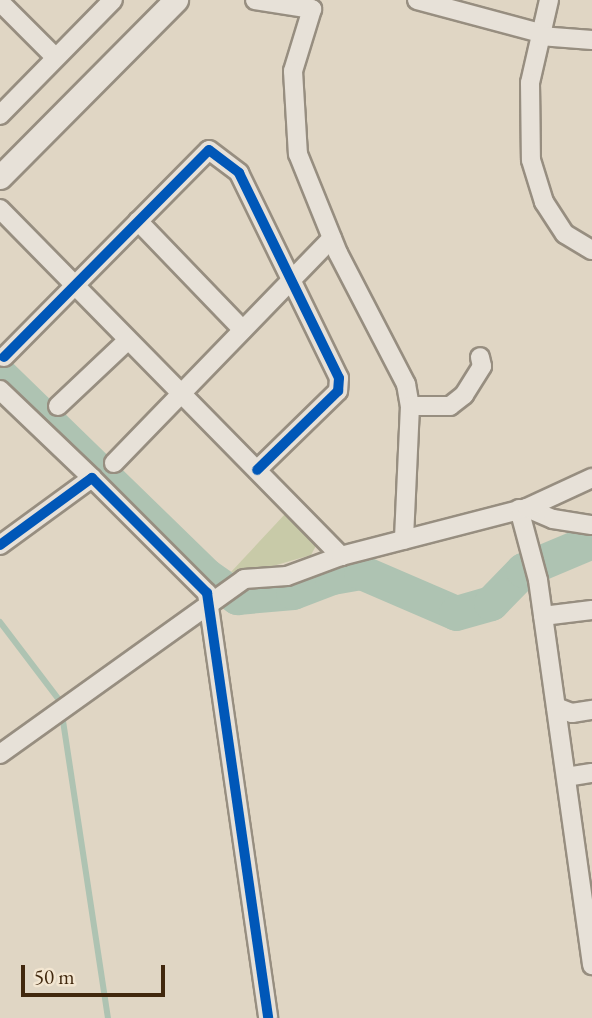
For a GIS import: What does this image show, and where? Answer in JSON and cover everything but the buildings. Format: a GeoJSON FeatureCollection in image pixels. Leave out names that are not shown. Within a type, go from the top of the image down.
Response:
{"type":"FeatureCollection","features":[{"type":"Feature","properties":{"kind":"street"},"geometry":{"type":"LineString","coordinates":[[2,109],[113,0]]}},
{"type":"Feature","properties":{"kind":"street"},"geometry":{"type":"LineString","coordinates":[[0,177],[176,0]]}},
{"type":"Feature","properties":{"kind":"street"},"geometry":{"type":"LineString","coordinates":[[255,0],[316,4],[293,71],[292,93],[298,154],[332,238],[400,364],[410,406],[404,540]]}},
{"type":"Feature","properties":{"kind":"street"},"geometry":{"type":"LineString","coordinates":[[417,0],[468,7],[540,34],[592,40]]}},
{"type":"Feature","properties":{"kind":"street"},"geometry":{"type":"LineString","coordinates":[[549,0],[527,106],[536,179],[544,202],[565,234],[592,250]]}},
{"type":"Feature","properties":{"kind":"street"},"geometry":{"type":"LineString","coordinates":[[0,2],[55,57]]}},
{"type":"Feature","properties":{"kind":"street"},"geometry":{"type":"LineString","coordinates":[[4,357],[209,150],[239,173],[339,378],[338,391],[257,470]]}},
{"type":"Feature","properties":{"kind":"street"},"geometry":{"type":"LineString","coordinates":[[0,209],[341,556]]}},
{"type":"Feature","properties":{"kind":"street"},"geometry":{"type":"LineString","coordinates":[[138,221],[243,330]]}},
{"type":"Feature","properties":{"kind":"street"},"geometry":{"type":"LineString","coordinates":[[114,463],[332,238]]}},
{"type":"Feature","properties":{"kind":"street"},"geometry":{"type":"LineString","coordinates":[[58,406],[128,340]]}},
{"type":"Feature","properties":{"kind":"street"},"geometry":{"type":"LineString","coordinates":[[410,406],[450,406],[464,395],[482,366],[480,357]]}},
{"type":"Feature","properties":{"kind":"street"},"geometry":{"type":"LineString","coordinates":[[3,398],[92,478],[203,587],[212,602],[268,1018]]}},
{"type":"Feature","properties":{"kind":"street"},"geometry":{"type":"LineString","coordinates":[[0,545],[92,478]]}},
{"type":"Feature","properties":{"kind":"street"},"geometry":{"type":"LineString","coordinates":[[0,754],[244,579],[287,576],[341,556],[523,508],[592,478]]}},
{"type":"Feature","properties":{"kind":"street"},"geometry":{"type":"LineString","coordinates":[[523,508],[553,519],[592,525]]}},
{"type":"Feature","properties":{"kind":"street"},"geometry":{"type":"LineString","coordinates":[[523,508],[538,580],[566,776],[586,878],[592,965]]}},
{"type":"Feature","properties":{"kind":"street"},"geometry":{"type":"LineString","coordinates":[[543,617],[592,610]]}},
{"type":"Feature","properties":{"kind":"street"},"geometry":{"type":"LineString","coordinates":[[556,707],[572,713],[592,710]]}},
{"type":"Feature","properties":{"kind":"street"},"geometry":{"type":"LineString","coordinates":[[566,776],[592,773]]}},
{"type":"Feature","properties":{"kind":"green space"},"geometry":{"type":"Polygon","coordinates":[[[286,513],[317,544],[311,555],[242,575],[231,572],[286,513]]]}},
{"type":"Feature","properties":{"kind":"waterway"},"geometry":{"type":"LineString","coordinates":[[0,375],[207,576],[237,597],[293,592],[332,577],[361,572],[456,613],[491,603],[523,570],[592,541]]}},
{"type":"Feature","properties":{"kind":"waterway"},"geometry":{"type":"LineString","coordinates":[[0,622],[60,701],[108,1018]]}},
{"type":"Feature","properties":{"kind":"cycle path"},"geometry":{"type":"LineString","coordinates":[[4,357],[209,150],[239,173],[339,378],[338,391],[257,470]]}},
{"type":"Feature","properties":{"kind":"cycle path"},"geometry":{"type":"LineString","coordinates":[[0,545],[92,478],[207,593],[268,1018]]}}]}
